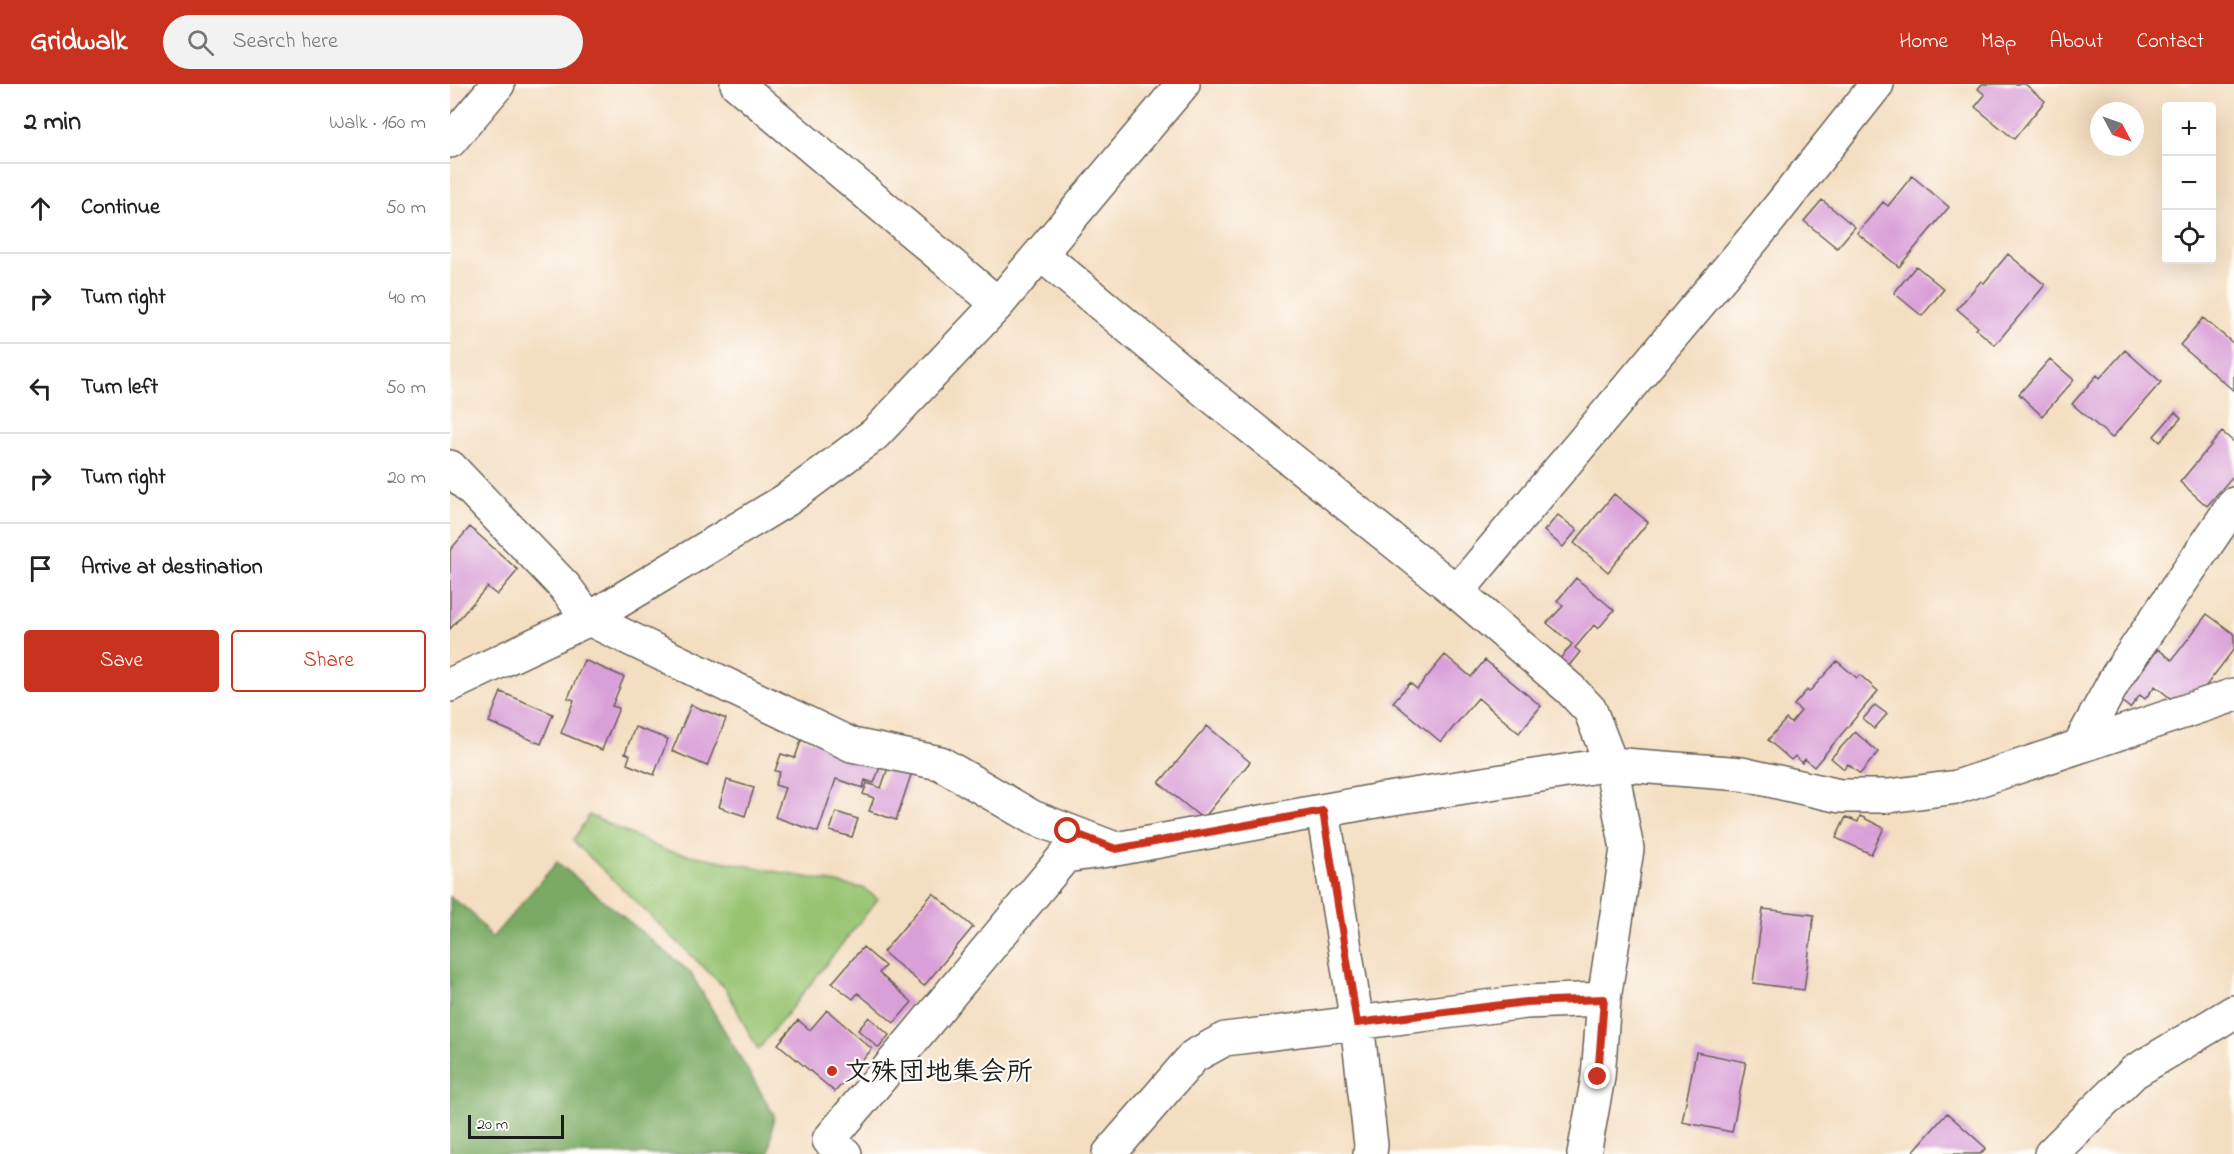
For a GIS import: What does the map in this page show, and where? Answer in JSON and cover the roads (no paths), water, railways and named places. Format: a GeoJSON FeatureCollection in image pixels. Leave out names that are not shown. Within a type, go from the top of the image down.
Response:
{"type":"FeatureCollection","features":[{"type":"Feature","properties":{"kind":"street"},"geometry":{"type":"LineString","coordinates":[[450,141],[498,84]]}},
{"type":"Feature","properties":{"kind":"street"},"geometry":{"type":"LineString","coordinates":[[738,84],[998,304]]}},
{"type":"Feature","properties":{"kind":"street"},"geometry":{"type":"LineString","coordinates":[[450,685],[589,619],[786,500],[875,434],[1042,255],[1183,84]]}},
{"type":"Feature","properties":{"kind":"street"},"geometry":{"type":"LineString","coordinates":[[1457,592],[1765,225],[1877,84]]}},
{"type":"Feature","properties":{"kind":"street"},"geometry":{"type":"LineString","coordinates":[[1042,255],[1212,396],[1457,592],[1570,689],[1590,710],[1611,764],[1627,849],[1604,999],[1598,1077],[1584,1154]]}},
{"type":"Feature","properties":{"kind":"street"},"geometry":{"type":"LineString","coordinates":[[450,467],[565,587],[589,619],[852,745],[940,763],[1032,817],[1116,849]]}},
{"type":"Feature","properties":{"kind":"street"},"geometry":{"type":"LineString","coordinates":[[2079,746],[2118,676],[2234,504]]}},
{"type":"Feature","properties":{"kind":"street"},"geometry":{"type":"LineString","coordinates":[[845,1154],[829,1140],[1065,856],[1611,764],[1742,774],[1840,795],[1888,796],[1957,787],[2234,694]]}},
{"type":"Feature","properties":{"kind":"street"},"geometry":{"type":"LineString","coordinates":[[1323,811],[1357,1023],[1371,1145],[1370,1154]]}},
{"type":"Feature","properties":{"kind":"street"},"geometry":{"type":"LineString","coordinates":[[1109,1154],[1194,1056],[1225,1039],[1526,1002],[1604,999]]}},
{"type":"Feature","properties":{"kind":"street"},"geometry":{"type":"LineString","coordinates":[[2051,1154],[2134,1072],[2234,1012]]}},
{"type":"Feature","properties":{"kind":"place","name":"文殊団地集会所"},"geometry":{"type":"Point","coordinates":[832,1071]}}]}
